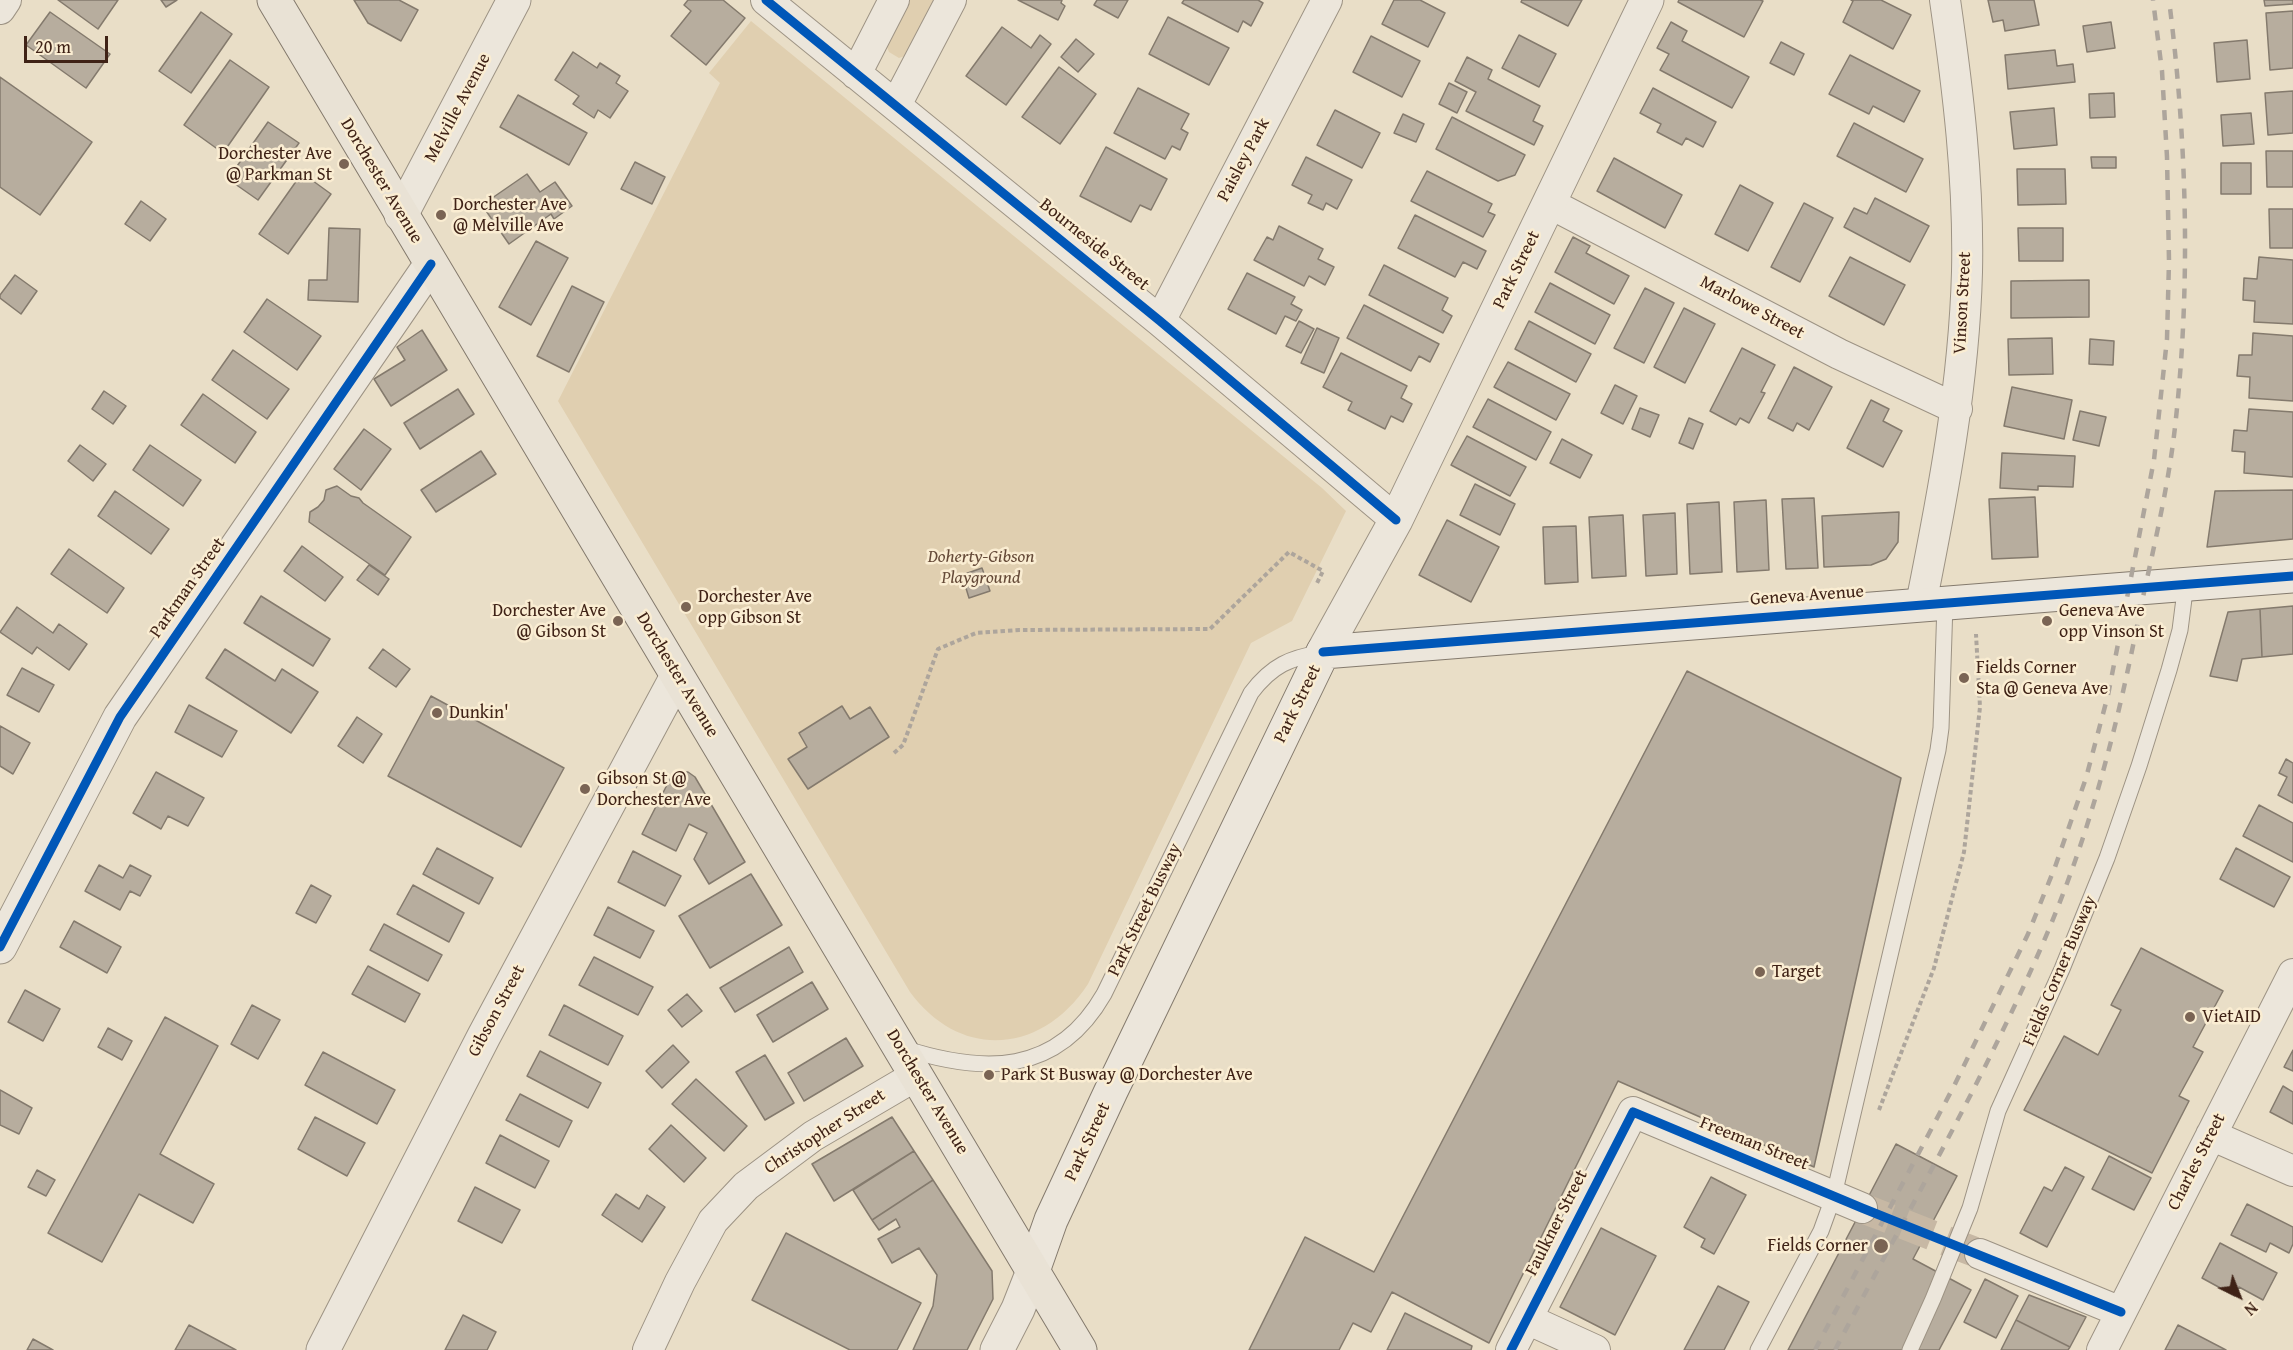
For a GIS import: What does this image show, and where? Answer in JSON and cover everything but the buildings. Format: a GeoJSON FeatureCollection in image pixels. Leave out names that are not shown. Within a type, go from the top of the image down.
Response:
{"type":"FeatureCollection","features":[{"type":"Feature","properties":{"kind":"main road","name":"Dorchester Avenue"},"geometry":{"type":"LineString","coordinates":[[274,0],[1080,1350]]}},
{"type":"Feature","properties":{"kind":"street"},"geometry":{"type":"LineString","coordinates":[[0,9],[6,0]]}},
{"type":"Feature","properties":{"kind":"street","name":"Melville Avenue"},"geometry":{"type":"LineString","coordinates":[[401,215],[514,0]]}},
{"type":"Feature","properties":{"kind":"street","name":"Bourneside Street"},"geometry":{"type":"LineString","coordinates":[[766,0],[1160,321],[1396,520]]}},
{"type":"Feature","properties":{"kind":"street"},"geometry":{"type":"LineString","coordinates":[[856,74],[894,0]]}},
{"type":"Feature","properties":{"kind":"street"},"geometry":{"type":"LineString","coordinates":[[896,105],[951,0]]}},
{"type":"Feature","properties":{"kind":"street","name":"Paisley Park"},"geometry":{"type":"LineString","coordinates":[[1160,321],[1327,0]]}},
{"type":"Feature","properties":{"kind":"street","name":"Park Street"},"geometry":{"type":"LineString","coordinates":[[996,1350],[1018,1309],[1051,1220],[1091,1134],[1323,652],[1396,520],[1647,0]]}},
{"type":"Feature","properties":{"kind":"street","name":"Vinson Street"},"geometry":{"type":"LineString","coordinates":[[1933,604],[1957,409],[1967,272],[1965,167],[1945,0]]}},
{"type":"Feature","properties":{"kind":"street","name":"Marlowe Street"},"geometry":{"type":"LineString","coordinates":[[1549,203],[1839,354],[1957,409]]}},
{"type":"Feature","properties":{"kind":"street","name":"Parkman Street"},"geometry":{"type":"LineString","coordinates":[[0,947],[120,717],[431,264]]}},
{"type":"Feature","properties":{"kind":"street","name":"Geneva Avenue"},"geometry":{"type":"LineString","coordinates":[[1323,652],[2293,576]]}},
{"type":"Feature","properties":{"kind":"street","name":"Gibson Street"},"geometry":{"type":"LineString","coordinates":[[323,1350],[484,1036],[677,676]]}},
{"type":"Feature","properties":{"kind":"street","name":"Charles Street"},"geometry":{"type":"LineString","coordinates":[[2102,1350],[2293,974]]}},
{"type":"Feature","properties":{"kind":"street","name":"Christopher Street"},"geometry":{"type":"LineString","coordinates":[[648,1350],[680,1282],[713,1221],[746,1186],[813,1136],[917,1075]]}},
{"type":"Feature","properties":{"kind":"street","name":"Freeman Street"},"geometry":{"type":"LineString","coordinates":[[1633,1112],[1834,1194],[1862,1208]]}},
{"type":"Feature","properties":{"kind":"street","name":"Faulkner Street"},"geometry":{"type":"LineString","coordinates":[[1511,1350],[1633,1112]]}},
{"type":"Feature","properties":{"kind":"street"},"geometry":{"type":"LineString","coordinates":[[2211,1135],[2293,1171]]}},
{"type":"Feature","properties":{"kind":"street"},"geometry":{"type":"LineString","coordinates":[[1980,1254],[2121,1312]]}},
{"type":"Feature","properties":{"kind":"street"},"geometry":{"type":"LineString","coordinates":[[1527,1319],[1595,1350]]}},
{"type":"Feature","properties":{"kind":"lane","name":"Fields Corner Busway"},"geometry":{"type":"LineString","coordinates":[[1910,1350],[1970,1208],[1998,1111],[2066,960],[2114,836],[2169,670],[2180,630],[2186,583]]}},
{"type":"Feature","properties":{"kind":"lane"},"geometry":{"type":"LineString","coordinates":[[1758,1350],[1821,1231],[1834,1194],[1936,759],[1941,728],[1933,604]]}},
{"type":"Feature","properties":{"kind":"lane","name":"Park Street Busway"},"geometry":{"type":"LineString","coordinates":[[900,1047],[950,1061],[996,1064],[1039,1054],[1053,1048],[1076,1032],[1091,1015],[1104,994],[1251,693],[1282,663],[1323,652]]}},
{"type":"Feature","properties":{"kind":"path"},"geometry":{"type":"LineString","coordinates":[[894,753],[903,745],[938,649],[975,633],[1019,630],[1210,629],[1289,552],[1323,571],[1316,585]]}},
{"type":"Feature","properties":{"kind":"path"},"geometry":{"type":"LineString","coordinates":[[1877,1118],[1882,1097],[1934,968],[1964,852],[1980,707],[1976,634]]}},
{"type":"Feature","properties":{"kind":"green space"},"geometry":{"type":"Polygon","coordinates":[[[908,0],[937,0],[905,56],[899,58],[889,52],[887,47],[908,0]]]}},
{"type":"Feature","properties":{"kind":"green space","name":"Doherty-Gibson Playground"},"geometry":{"type":"Polygon","coordinates":[[[751,21],[1322,488],[1346,511],[1292,621],[1251,643],[1088,984],[1069,1007],[1048,1024],[1025,1035],[1001,1040],[977,1038],[953,1030],[930,1014],[910,992],[558,401],[720,83],[709,73],[751,21]]]}},
{"type":"Feature","properties":{"kind":"tunnel"},"geometry":{"type":"LineString","coordinates":[[1862,1208],[1980,1254]]}},
{"type":"Feature","properties":{"kind":"railway"},"geometry":{"type":"LineString","coordinates":[[1815,1350],[1955,1084],[2028,934],[2055,867],[2086,778],[2108,695],[2154,460],[2167,339],[2169,261],[2167,157],[2162,71],[2153,0]]}},
{"type":"Feature","properties":{"kind":"railway"},"geometry":{"type":"LineString","coordinates":[[1835,1350],[1967,1102],[2040,950],[2086,827],[2121,702],[2164,498],[2172,451],[2180,374],[2185,214],[2180,106],[2169,0]]}},
{"type":"Feature","properties":{"kind":"cycle path"},"geometry":{"type":"LineString","coordinates":[[766,0],[1160,321],[1396,520]]}},
{"type":"Feature","properties":{"kind":"cycle path"},"geometry":{"type":"LineString","coordinates":[[0,947],[120,717],[431,264]]}},
{"type":"Feature","properties":{"kind":"cycle path"},"geometry":{"type":"LineString","coordinates":[[1323,652],[2293,576]]}},
{"type":"Feature","properties":{"kind":"cycle path"},"geometry":{"type":"LineString","coordinates":[[1511,1350],[1633,1112],[1862,1208],[2121,1312]]}},
{"type":"Feature","properties":{"kind":"place","name":"Dorchester Ave @ Parkman St"},"geometry":{"type":"Point","coordinates":[344,164]}},
{"type":"Feature","properties":{"kind":"place","name":"Dorchester Ave @ Melville Ave"},"geometry":{"type":"Point","coordinates":[441,215]}},
{"type":"Feature","properties":{"kind":"place","name":"Dorchester Ave opp Gibson St"},"geometry":{"type":"Point","coordinates":[686,607]}},
{"type":"Feature","properties":{"kind":"place","name":"Dorchester Ave @ Gibson St"},"geometry":{"type":"Point","coordinates":[618,621]}},
{"type":"Feature","properties":{"kind":"place","name":"Geneva Ave opp Vinson St"},"geometry":{"type":"Point","coordinates":[2047,621]}},
{"type":"Feature","properties":{"kind":"place","name":"Fields Corner Sta @ Geneva Ave"},"geometry":{"type":"Point","coordinates":[1964,678]}},
{"type":"Feature","properties":{"kind":"place","name":"Dunkin'"},"geometry":{"type":"Point","coordinates":[437,713]}},
{"type":"Feature","properties":{"kind":"place","name":"Gibson St @ Dorchester Ave"},"geometry":{"type":"Point","coordinates":[585,789]}},
{"type":"Feature","properties":{"kind":"place","name":"Target"},"geometry":{"type":"Point","coordinates":[1760,972]}},
{"type":"Feature","properties":{"kind":"place","name":"VietAID"},"geometry":{"type":"Point","coordinates":[2190,1017]}},
{"type":"Feature","properties":{"kind":"place","name":"Park St Busway @ Dorchester Ave"},"geometry":{"type":"Point","coordinates":[989,1075]}},
{"type":"Feature","properties":{"kind":"place","name":"Fields Corner"},"geometry":{"type":"Point","coordinates":[1881,1246]}}]}
